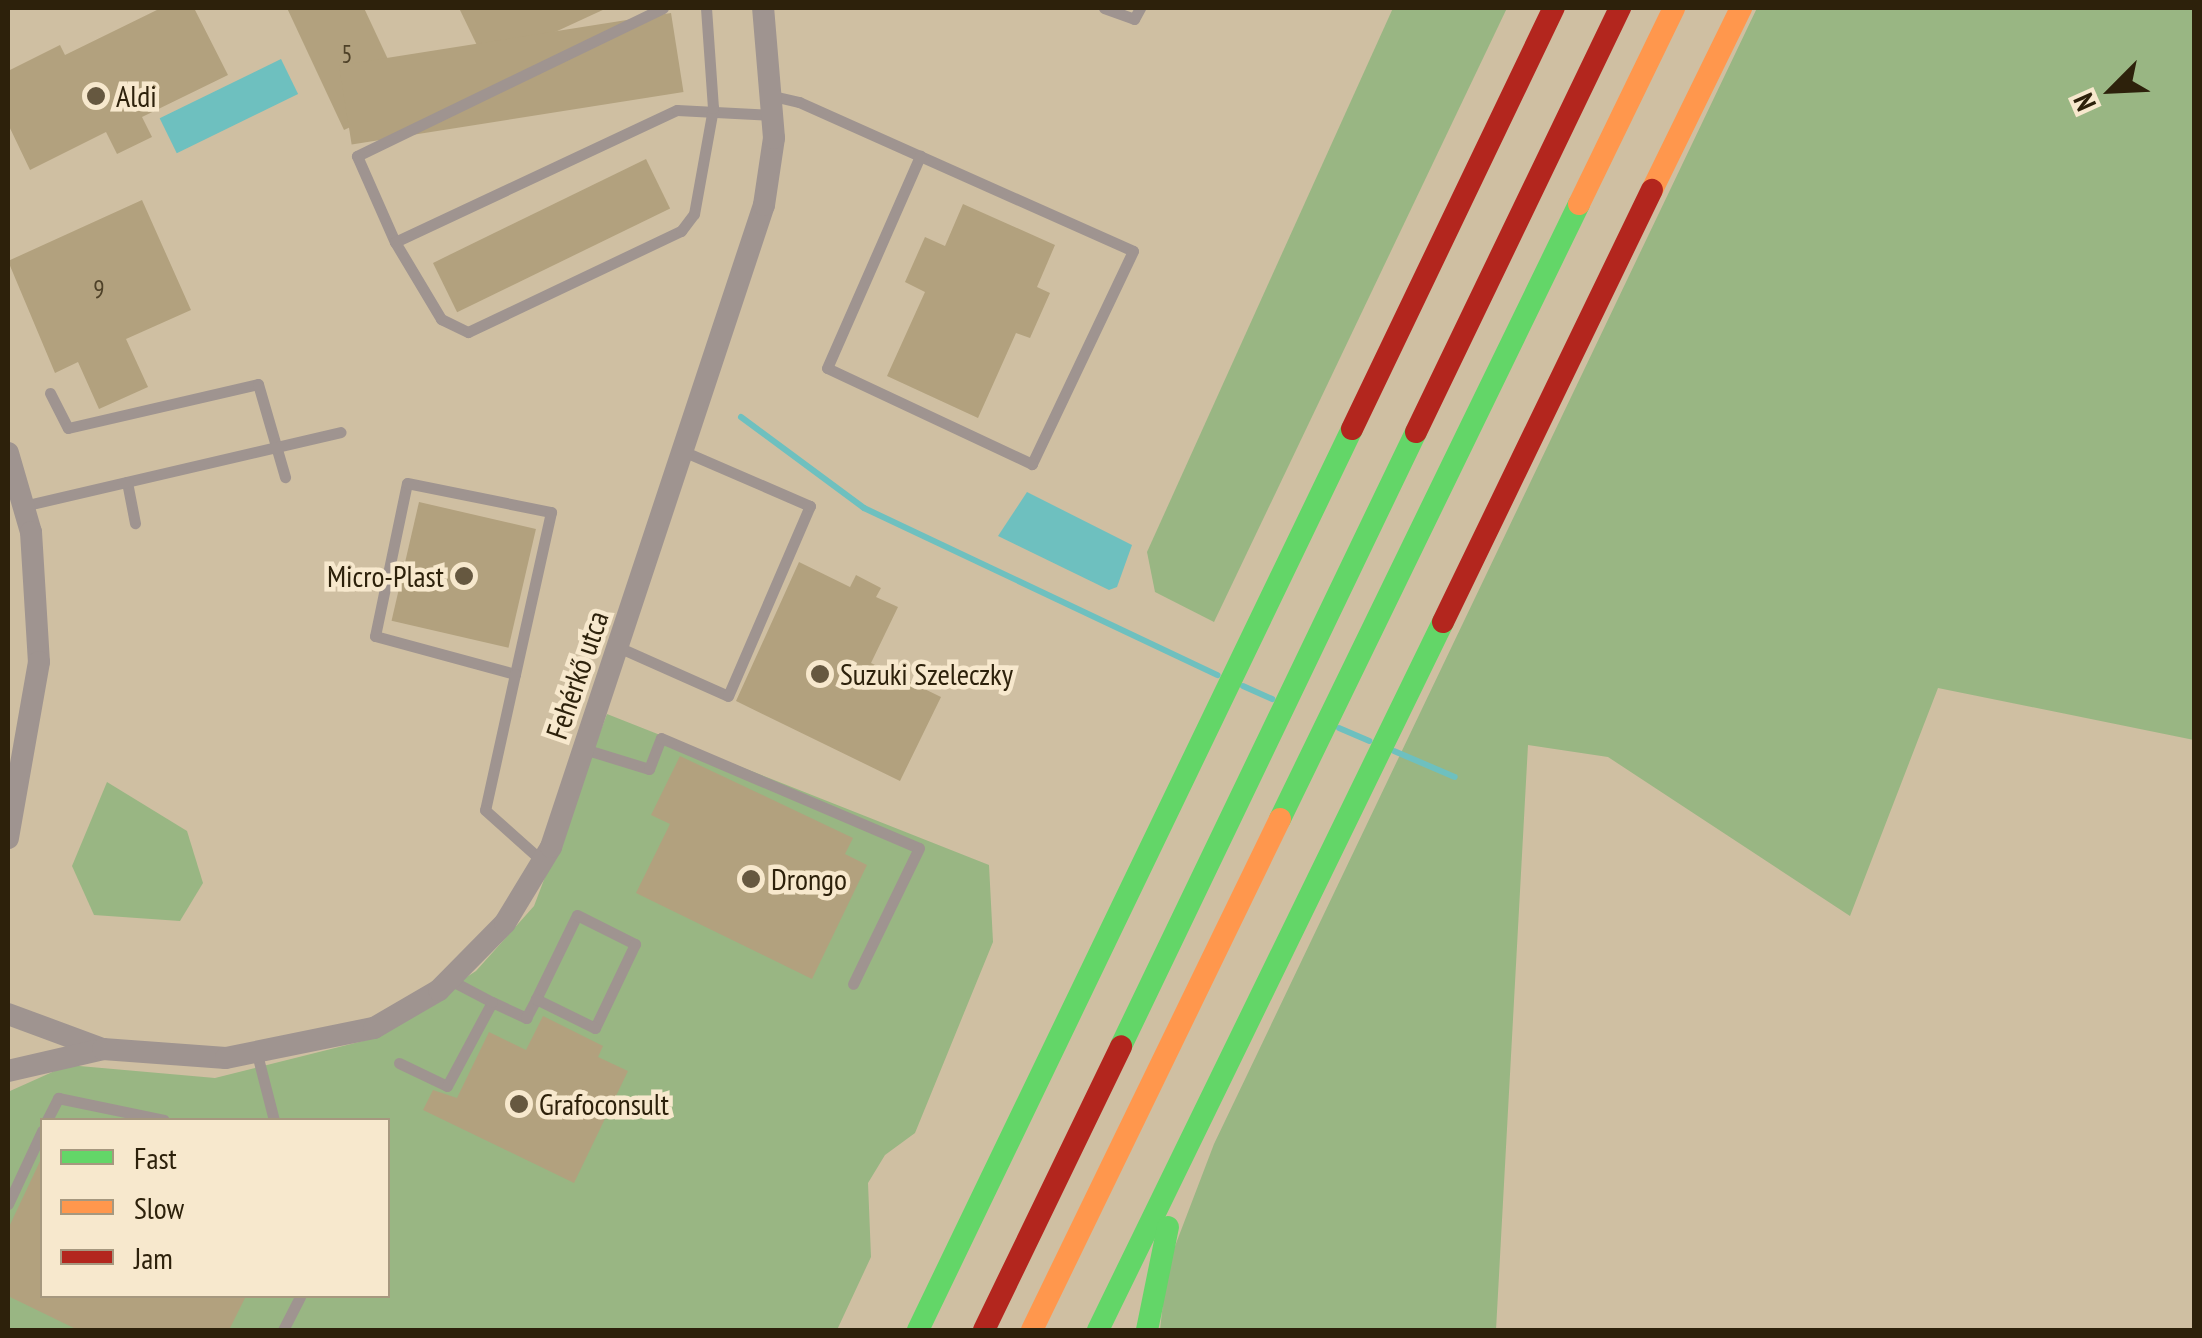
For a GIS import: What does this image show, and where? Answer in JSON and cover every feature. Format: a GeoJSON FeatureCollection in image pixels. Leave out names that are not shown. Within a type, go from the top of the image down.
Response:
{"type":"FeatureCollection","features":[{"type":"Feature","properties":{"kind":"highway"},"geometry":{"type":"LineString","coordinates":[[918,1330],[1554,8]]}},
{"type":"Feature","properties":{"kind":"highway"},"geometry":{"type":"LineString","coordinates":[[984,1330],[1620,8]]}},
{"type":"Feature","properties":{"kind":"highway"},"geometry":{"type":"LineString","coordinates":[[1032,1330],[1338,708],[1674,8]]}},
{"type":"Feature","properties":{"kind":"highway"},"geometry":{"type":"LineString","coordinates":[[1098,1330],[1393,734],[1741,8]]}},
{"type":"Feature","properties":{"kind":"highway"},"geometry":{"type":"LineString","coordinates":[[1147,1330],[1157,1265],[1196,1137]]}},
{"type":"Feature","properties":{"kind":"street","name":"Fehérkő utca"},"geometry":{"type":"LineString","coordinates":[[103,1049],[257,1054],[374,1028],[450,980],[506,922],[542,861],[584,749],[764,205],[773,106],[763,8]]}},
{"type":"Feature","properties":{"kind":"street"},"geometry":{"type":"LineString","coordinates":[[8,453],[23,506],[39,662],[8,838]]}},
{"type":"Feature","properties":{"kind":"street"},"geometry":{"type":"LineString","coordinates":[[8,1014],[103,1049]]}},
{"type":"Feature","properties":{"kind":"street"},"geometry":{"type":"LineString","coordinates":[[8,1071],[103,1049]]}},
{"type":"Feature","properties":{"kind":"lane"},"geometry":{"type":"LineString","coordinates":[[664,8],[357,156],[395,242],[441,319],[468,332],[681,231],[694,214],[713,108],[706,8]]}},
{"type":"Feature","properties":{"kind":"lane"},"geometry":{"type":"LineString","coordinates":[[1104,8],[1134,20],[1140,8]]}},
{"type":"Feature","properties":{"kind":"lane"},"geometry":{"type":"LineString","coordinates":[[395,242],[677,110],[773,106],[920,156],[1133,250],[1032,464],[826,368],[920,156]]}},
{"type":"Feature","properties":{"kind":"lane"},"geometry":{"type":"LineString","coordinates":[[50,393],[68,428],[258,384],[285,477]]}},
{"type":"Feature","properties":{"kind":"lane"},"geometry":{"type":"LineString","coordinates":[[23,506],[340,432]]}},
{"type":"Feature","properties":{"kind":"lane"},"geometry":{"type":"LineString","coordinates":[[618,647],[728,696],[810,506],[683,452]]}},
{"type":"Feature","properties":{"kind":"lane"},"geometry":{"type":"LineString","coordinates":[[127,482],[135,523]]}},
{"type":"Feature","properties":{"kind":"lane"},"geometry":{"type":"LineString","coordinates":[[515,674],[375,636],[408,483],[551,512],[485,810],[542,861]]}},
{"type":"Feature","properties":{"kind":"lane"},"geometry":{"type":"LineString","coordinates":[[584,749],[648,769],[661,738],[920,848],[853,984]]}},
{"type":"Feature","properties":{"kind":"lane"},"geometry":{"type":"LineString","coordinates":[[450,980],[526,1018],[577,915],[635,944],[596,1028],[536,999]]}},
{"type":"Feature","properties":{"kind":"lane"},"geometry":{"type":"LineString","coordinates":[[399,1063],[447,1086],[492,1002]]}},
{"type":"Feature","properties":{"kind":"lane"},"geometry":{"type":"LineString","coordinates":[[257,1054],[273,1118]]}},
{"type":"Feature","properties":{"kind":"lane"},"geometry":{"type":"LineString","coordinates":[[48,1118],[58,1098],[154,1118]]}},
{"type":"Feature","properties":{"kind":"lane"},"geometry":{"type":"LineString","coordinates":[[8,1204],[40,1135]]}},
{"type":"Feature","properties":{"kind":"lane"},"geometry":{"type":"LineString","coordinates":[[283,1330],[299,1298]]}},
{"type":"Feature","properties":{"kind":"green space"},"geometry":{"type":"Polygon","coordinates":[[[1393,8],[1507,8],[1214,622],[1155,592],[1147,552],[1393,8]]]}},
{"type":"Feature","properties":{"kind":"green space"},"geometry":{"type":"Polygon","coordinates":[[[1757,8],[2194,8],[2194,740],[1938,688],[1850,916],[1608,757],[1528,745],[1496,1330],[1160,1330],[1167,1267],[1214,1144],[1757,8]]]}},
{"type":"Feature","properties":{"kind":"green space"},"geometry":{"type":"Polygon","coordinates":[[[607,714],[989,865],[993,942],[915,1133],[885,1155],[868,1183],[871,1257],[837,1330],[8,1330],[10,1091],[68,1065],[215,1078],[371,1039],[476,971],[534,906],[607,714]]]}},
{"type":"Feature","properties":{"kind":"green space"},"geometry":{"type":"Polygon","coordinates":[[[107,782],[187,831],[203,883],[180,921],[94,915],[72,866],[107,782]]]}},
{"type":"Feature","properties":{"kind":"water"},"geometry":{"type":"Polygon","coordinates":[[[281,59],[298,94],[177,153],[160,118],[281,59]]]}},
{"type":"Feature","properties":{"kind":"water"},"geometry":{"type":"Polygon","coordinates":[[[1027,492],[1132,545],[1117,587],[1109,590],[998,536],[1027,492]]]}},
{"type":"Feature","properties":{"kind":"building","name":"Aldi"},"geometry":{"type":"Polygon","coordinates":[[[161,8],[194,8],[228,75],[142,117],[152,137],[117,154],[106,132],[30,170],[8,124],[8,71],[60,45],[65,55],[161,8]]]}},
{"type":"Feature","properties":{"kind":"building"},"geometry":{"type":"Polygon","coordinates":[[[287,8],[364,8],[407,100],[344,130],[287,8]]]}},
{"type":"Feature","properties":{"kind":"building"},"geometry":{"type":"Polygon","coordinates":[[[459,8],[607,8],[486,64],[459,8]]]}},
{"type":"Feature","properties":{"kind":"building"},"geometry":{"type":"Polygon","coordinates":[[[671,13],[684,92],[352,145],[339,66],[671,13]]]}},
{"type":"Feature","properties":{"kind":"building"},"geometry":{"type":"Polygon","coordinates":[[[646,159],[670,208],[457,312],[433,263],[646,159]]]}},
{"type":"Feature","properties":{"kind":"building"},"geometry":{"type":"Polygon","coordinates":[[[142,200],[191,310],[126,339],[148,387],[99,409],[78,362],[55,373],[8,261],[142,200]]]}},
{"type":"Feature","properties":{"kind":"building"},"geometry":{"type":"Polygon","coordinates":[[[963,204],[1055,245],[1037,287],[1050,293],[1030,338],[1016,333],[978,418],[887,376],[925,292],[905,282],[925,237],[945,246],[963,204]]]}},
{"type":"Feature","properties":{"kind":"building","name":"Micro-Plast"},"geometry":{"type":"Polygon","coordinates":[[[419,502],[536,529],[508,648],[392,621],[419,502]]]}},
{"type":"Feature","properties":{"kind":"building","name":"Suzuki Szeleczky"},"geometry":{"type":"Polygon","coordinates":[[[799,562],[850,587],[856,575],[881,588],[876,597],[898,607],[871,663],[941,697],[900,781],[736,701],[799,562]]]}},
{"type":"Feature","properties":{"kind":"building","name":"Drongo"},"geometry":{"type":"Polygon","coordinates":[[[680,756],[853,838],[845,854],[867,865],[812,979],[636,893],[670,824],[651,815],[680,756]]]}},
{"type":"Feature","properties":{"kind":"building","name":"Grafoconsult"},"geometry":{"type":"Polygon","coordinates":[[[543,1016],[603,1046],[598,1057],[628,1071],[574,1183],[423,1110],[433,1090],[457,1098],[489,1032],[526,1050],[543,1016]]]}},
{"type":"Feature","properties":{"kind":"building"},"geometry":{"type":"Polygon","coordinates":[[[40,1161],[40,1298],[245,1298],[229,1330],[78,1330],[8,1296],[8,1229],[40,1161]]]}},
{"type":"Feature","properties":{"kind":"waterway"},"geometry":{"type":"LineString","coordinates":[[741,417],[864,508],[1217,675]]}},
{"type":"Feature","properties":{"kind":"waterway"},"geometry":{"type":"LineString","coordinates":[[1243,686],[1272,699]]}},
{"type":"Feature","properties":{"kind":"waterway"},"geometry":{"type":"LineString","coordinates":[[1339,728],[1369,741]]}},
{"type":"Feature","properties":{"kind":"waterway"},"geometry":{"type":"LineString","coordinates":[[1394,751],[1455,777]]}},
{"type":"Feature","properties":{"kind":"traffic: fast"},"geometry":{"type":"LineString","coordinates":[[1280,819],[1579,204]]}},
{"type":"Feature","properties":{"kind":"traffic: fast"},"geometry":{"type":"LineString","coordinates":[[918,1330],[1352,429]]}},
{"type":"Feature","properties":{"kind":"traffic: fast"},"geometry":{"type":"LineString","coordinates":[[1121,1046],[1416,432]]}},
{"type":"Feature","properties":{"kind":"traffic: fast"},"geometry":{"type":"LineString","coordinates":[[1098,1330],[1443,622]]}},
{"type":"Feature","properties":{"kind":"traffic: fast"},"geometry":{"type":"LineString","coordinates":[[1147,1330],[1168,1227]]}},
{"type":"Feature","properties":{"kind":"traffic: slow"},"geometry":{"type":"LineString","coordinates":[[1579,204],[1674,8]]}},
{"type":"Feature","properties":{"kind":"traffic: slow"},"geometry":{"type":"LineString","coordinates":[[1652,190],[1741,8]]}},
{"type":"Feature","properties":{"kind":"traffic: slow"},"geometry":{"type":"LineString","coordinates":[[1032,1330],[1280,819]]}},
{"type":"Feature","properties":{"kind":"traffic: jam"},"geometry":{"type":"LineString","coordinates":[[1352,429],[1554,8]]}},
{"type":"Feature","properties":{"kind":"traffic: jam"},"geometry":{"type":"LineString","coordinates":[[1416,432],[1620,8]]}},
{"type":"Feature","properties":{"kind":"traffic: jam"},"geometry":{"type":"LineString","coordinates":[[1443,622],[1652,190]]}},
{"type":"Feature","properties":{"kind":"traffic: jam"},"geometry":{"type":"LineString","coordinates":[[984,1330],[1121,1046]]}},
{"type":"Feature","properties":{"kind":"place","name":"Aldi"},"geometry":{"type":"Point","coordinates":[96,96]}},
{"type":"Feature","properties":{"kind":"place","name":"Micro-Plast"},"geometry":{"type":"Point","coordinates":[464,576]}},
{"type":"Feature","properties":{"kind":"place","name":"Suzuki Szeleczky"},"geometry":{"type":"Point","coordinates":[820,674]}},
{"type":"Feature","properties":{"kind":"place","name":"Drongo"},"geometry":{"type":"Point","coordinates":[751,879]}},
{"type":"Feature","properties":{"kind":"place","name":"Grafoconsult"},"geometry":{"type":"Point","coordinates":[519,1104]}}]}
